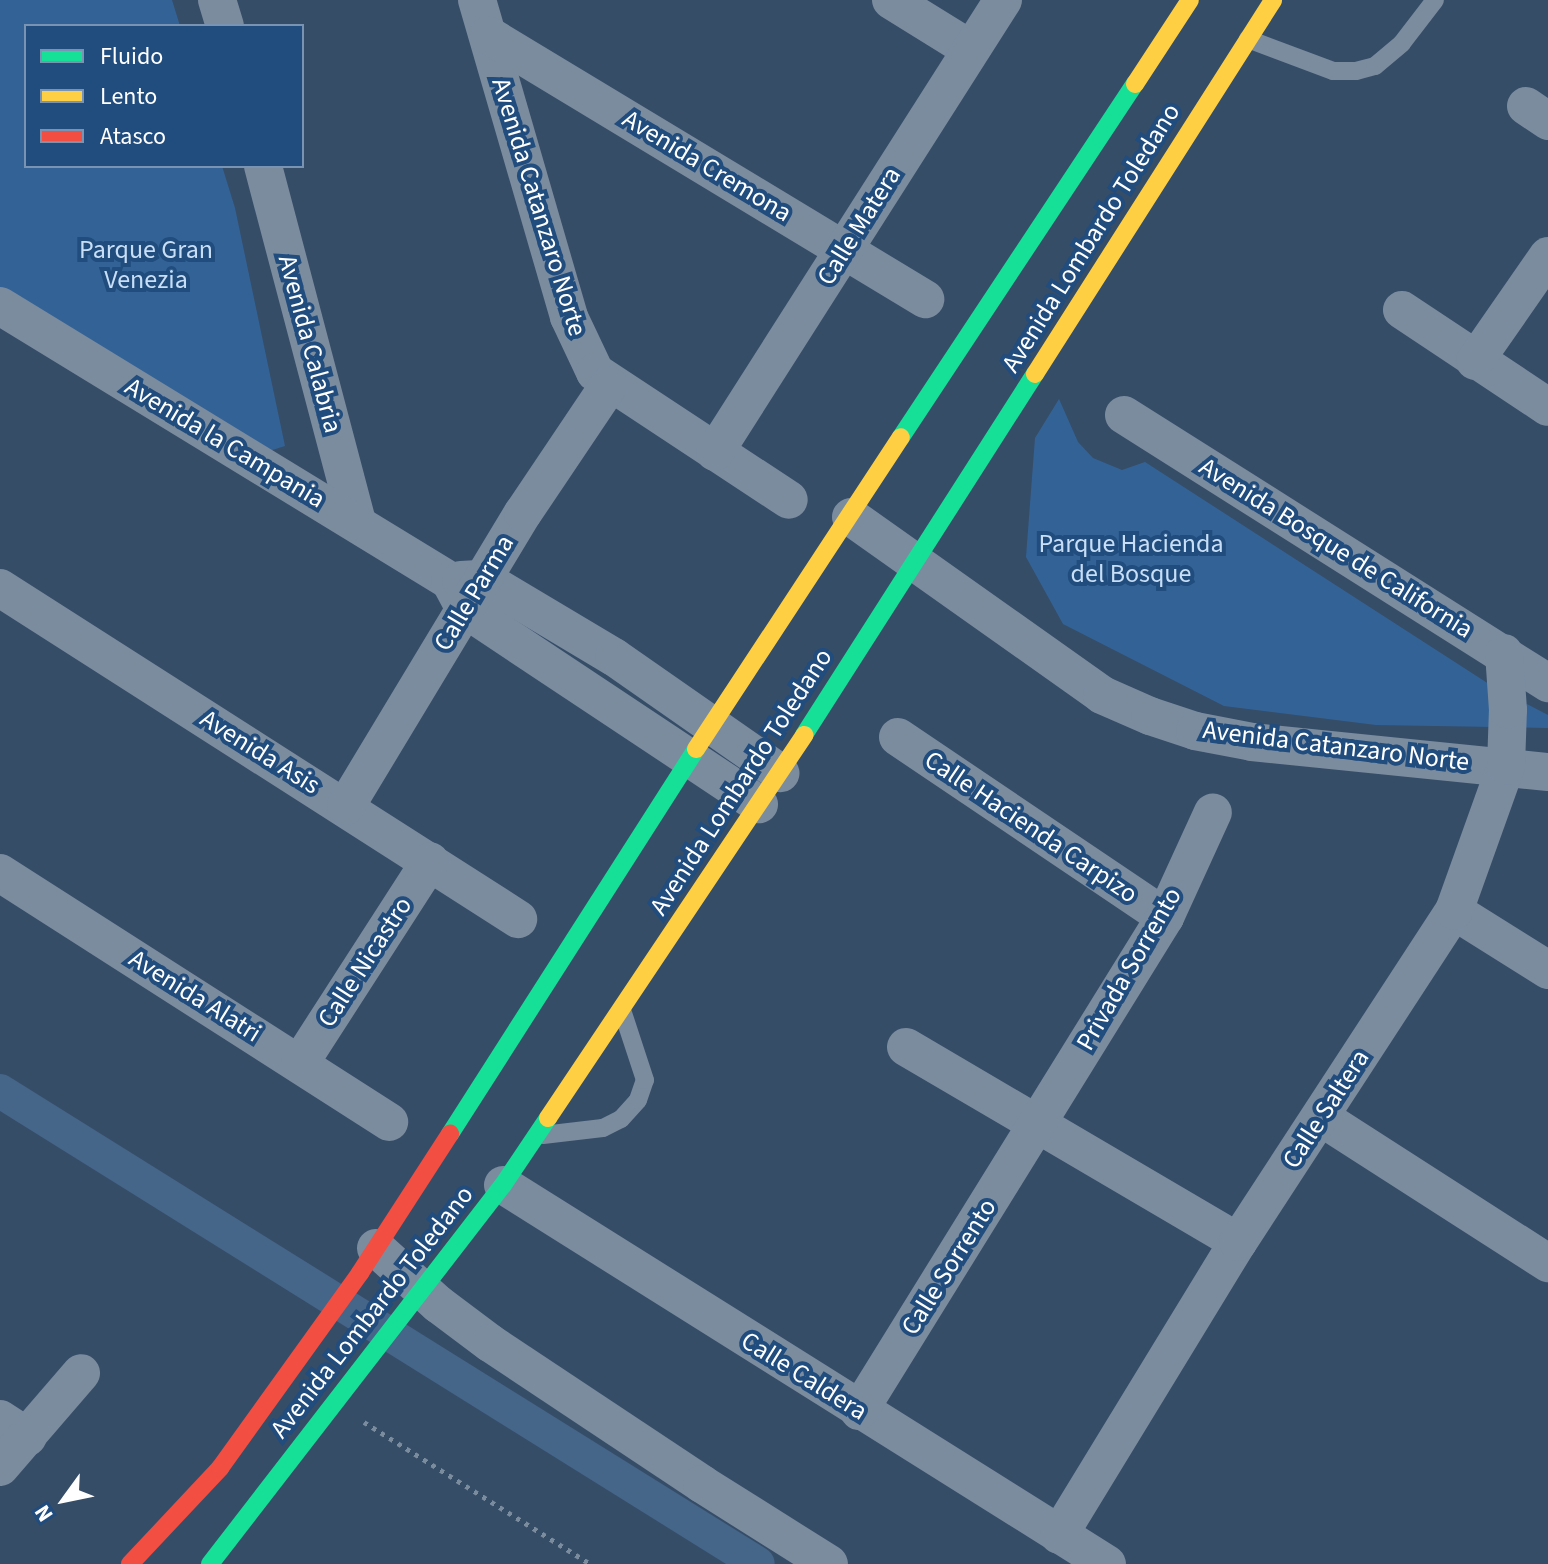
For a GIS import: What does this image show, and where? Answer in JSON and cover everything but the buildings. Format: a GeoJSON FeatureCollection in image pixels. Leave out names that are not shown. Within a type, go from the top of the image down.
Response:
{"type":"FeatureCollection","features":[{"type":"Feature","properties":{"kind":"main road","name":"Avenida Lombardo Toledano"},"geometry":{"type":"LineString","coordinates":[[130,1564],[220,1468],[368,1260],[711,725],[1190,0]]}},
{"type":"Feature","properties":{"kind":"main road","name":"Avenida Lombardo Toledano"},"geometry":{"type":"LineString","coordinates":[[210,1564],[503,1185],[780,773],[1273,0]]}},
{"type":"Feature","properties":{"kind":"street"},"geometry":{"type":"LineString","coordinates":[[217,0],[224,24]]}},
{"type":"Feature","properties":{"kind":"street"},"geometry":{"type":"LineString","coordinates":[[891,0],[970,49]]}},
{"type":"Feature","properties":{"kind":"street","name":"Calle Matera"},"geometry":{"type":"LineString","coordinates":[[715,452],[1003,0]]}},
{"type":"Feature","properties":{"kind":"street","name":"Avenida Catanzaro Norte"},"geometry":{"type":"LineString","coordinates":[[483,18],[569,317],[595,372],[609,385],[789,500]]}},
{"type":"Feature","properties":{"kind":"street","name":"Avenida Cremona"},"geometry":{"type":"LineString","coordinates":[[483,18],[925,299]]}},
{"type":"Feature","properties":{"kind":"street","name":"Avenida Calabria"},"geometry":{"type":"LineString","coordinates":[[264,168],[357,523]]}},
{"type":"Feature","properties":{"kind":"street"},"geometry":{"type":"LineString","coordinates":[[1475,361],[1548,256]]}},
{"type":"Feature","properties":{"kind":"street","name":"Avenida la Campania"},"geometry":{"type":"LineString","coordinates":[[0,306],[466,590],[614,657],[780,773]]}},
{"type":"Feature","properties":{"kind":"street"},"geometry":{"type":"LineString","coordinates":[[1402,310],[1548,407]]}},
{"type":"Feature","properties":{"kind":"street","name":"Calle Parma"},"geometry":{"type":"LineString","coordinates":[[346,806],[466,590],[523,513],[609,385]]}},
{"type":"Feature","properties":{"kind":"street","name":"Avenida Bosque de California"},"geometry":{"type":"LineString","coordinates":[[1124,415],[1548,683]]}},
{"type":"Feature","properties":{"kind":"street","name":"Avenida Catanzaro Norte"},"geometry":{"type":"LineString","coordinates":[[851,517],[1102,695],[1150,716],[1195,731],[1252,742],[1548,772]]}},
{"type":"Feature","properties":{"kind":"street","name":"Avenida Asis"},"geometry":{"type":"LineString","coordinates":[[0,588],[346,806],[518,919]]}},
{"type":"Feature","properties":{"kind":"street","name":"Avenida la Campania"},"geometry":{"type":"LineString","coordinates":[[466,590],[592,693],[759,804]]}},
{"type":"Feature","properties":{"kind":"street","name":"Calle Saltera"},"geometry":{"type":"LineString","coordinates":[[1059,1535],[1238,1242],[1322,1118],[1454,911],[1506,766],[1508,710],[1504,653]]}},
{"type":"Feature","properties":{"kind":"street"},"geometry":{"type":"LineString","coordinates":[[592,693],[614,657]]}},
{"type":"Feature","properties":{"kind":"street","name":"Calle Hacienda Carpizo"},"geometry":{"type":"LineString","coordinates":[[898,737],[1165,917]]}},
{"type":"Feature","properties":{"kind":"street","name":"Privada Sorrento"},"geometry":{"type":"LineString","coordinates":[[1038,1122],[1165,917],[1213,812]]}},
{"type":"Feature","properties":{"kind":"street","name":"Calle Nicastro"},"geometry":{"type":"LineString","coordinates":[[300,1063],[430,861]]}},
{"type":"Feature","properties":{"kind":"street","name":"Avenida Alatri"},"geometry":{"type":"LineString","coordinates":[[0,873],[389,1122]]}},
{"type":"Feature","properties":{"kind":"street"},"geometry":{"type":"LineString","coordinates":[[1454,911],[1548,970]]}},
{"type":"Feature","properties":{"kind":"street"},"geometry":{"type":"LineString","coordinates":[[906,1047],[1238,1242]]}},
{"type":"Feature","properties":{"kind":"street"},"geometry":{"type":"LineString","coordinates":[[1322,1118],[1548,1263]]}},
{"type":"Feature","properties":{"kind":"street","name":"Calle Sorrento"},"geometry":{"type":"LineString","coordinates":[[859,1411],[1038,1122]]}},
{"type":"Feature","properties":{"kind":"street","name":"Calle Caldera"},"geometry":{"type":"LineString","coordinates":[[503,1185],[1107,1564]]}},
{"type":"Feature","properties":{"kind":"street"},"geometry":{"type":"LineString","coordinates":[[368,1260],[413,1299],[501,1350],[829,1564]]}},
{"type":"Feature","properties":{"kind":"street"},"geometry":{"type":"LineString","coordinates":[[0,1467],[14,1428],[81,1373]]}},
{"type":"Feature","properties":{"kind":"lane"},"geometry":{"type":"LineString","coordinates":[[1248,39],[1333,71],[1356,71],[1375,66],[1402,43],[1435,0]]}},
{"type":"Feature","properties":{"kind":"lane"},"geometry":{"type":"LineString","coordinates":[[536,1136],[603,1128],[621,1119],[638,1100],[645,1080],[622,1009]]}},
{"type":"Feature","properties":{"kind":"path"},"geometry":{"type":"LineString","coordinates":[[334,1403],[590,1564]]}},
{"type":"Feature","properties":{"kind":"green space","name":"Parque Gran Venezia"},"geometry":{"type":"Polygon","coordinates":[[[0,0],[172,0],[179,24],[24,24],[24,168],[223,168],[235,208],[285,446],[266,452],[0,291],[0,0]]]}},
{"type":"Feature","properties":{"kind":"green space","name":"Parque Hacienda del Bosque"},"geometry":{"type":"Polygon","coordinates":[[[1059,399],[1078,442],[1093,458],[1122,470],[1145,462],[1492,686],[1548,715],[1548,728],[1376,725],[1224,706],[1063,624],[1026,557],[1035,438],[1059,399]]]}},
{"type":"Feature","properties":{"kind":"waterway"},"geometry":{"type":"LineString","coordinates":[[0,1091],[758,1564]]}},
{"type":"Feature","properties":{"kind":"traffic: fast"},"geometry":{"type":"LineString","coordinates":[[901,437],[1135,84]]}},
{"type":"Feature","properties":{"kind":"traffic: fast"},"geometry":{"type":"LineString","coordinates":[[804,735],[1035,374]]}},
{"type":"Feature","properties":{"kind":"traffic: fast"},"geometry":{"type":"LineString","coordinates":[[450,1134],[696,749]]}},
{"type":"Feature","properties":{"kind":"traffic: fast"},"geometry":{"type":"LineString","coordinates":[[210,1564],[503,1185],[548,1118]]}},
{"type":"Feature","properties":{"kind":"traffic: slow"},"geometry":{"type":"LineString","coordinates":[[1135,84],[1190,0]]}},
{"type":"Feature","properties":{"kind":"traffic: slow"},"geometry":{"type":"LineString","coordinates":[[1035,374],[1273,0]]}},
{"type":"Feature","properties":{"kind":"traffic: slow"},"geometry":{"type":"LineString","coordinates":[[696,749],[901,437]]}},
{"type":"Feature","properties":{"kind":"traffic: slow"},"geometry":{"type":"LineString","coordinates":[[548,1118],[804,735]]}},
{"type":"Feature","properties":{"kind":"traffic: jam"},"geometry":{"type":"LineString","coordinates":[[130,1564],[220,1468],[360,1273],[450,1134]]}}]}
